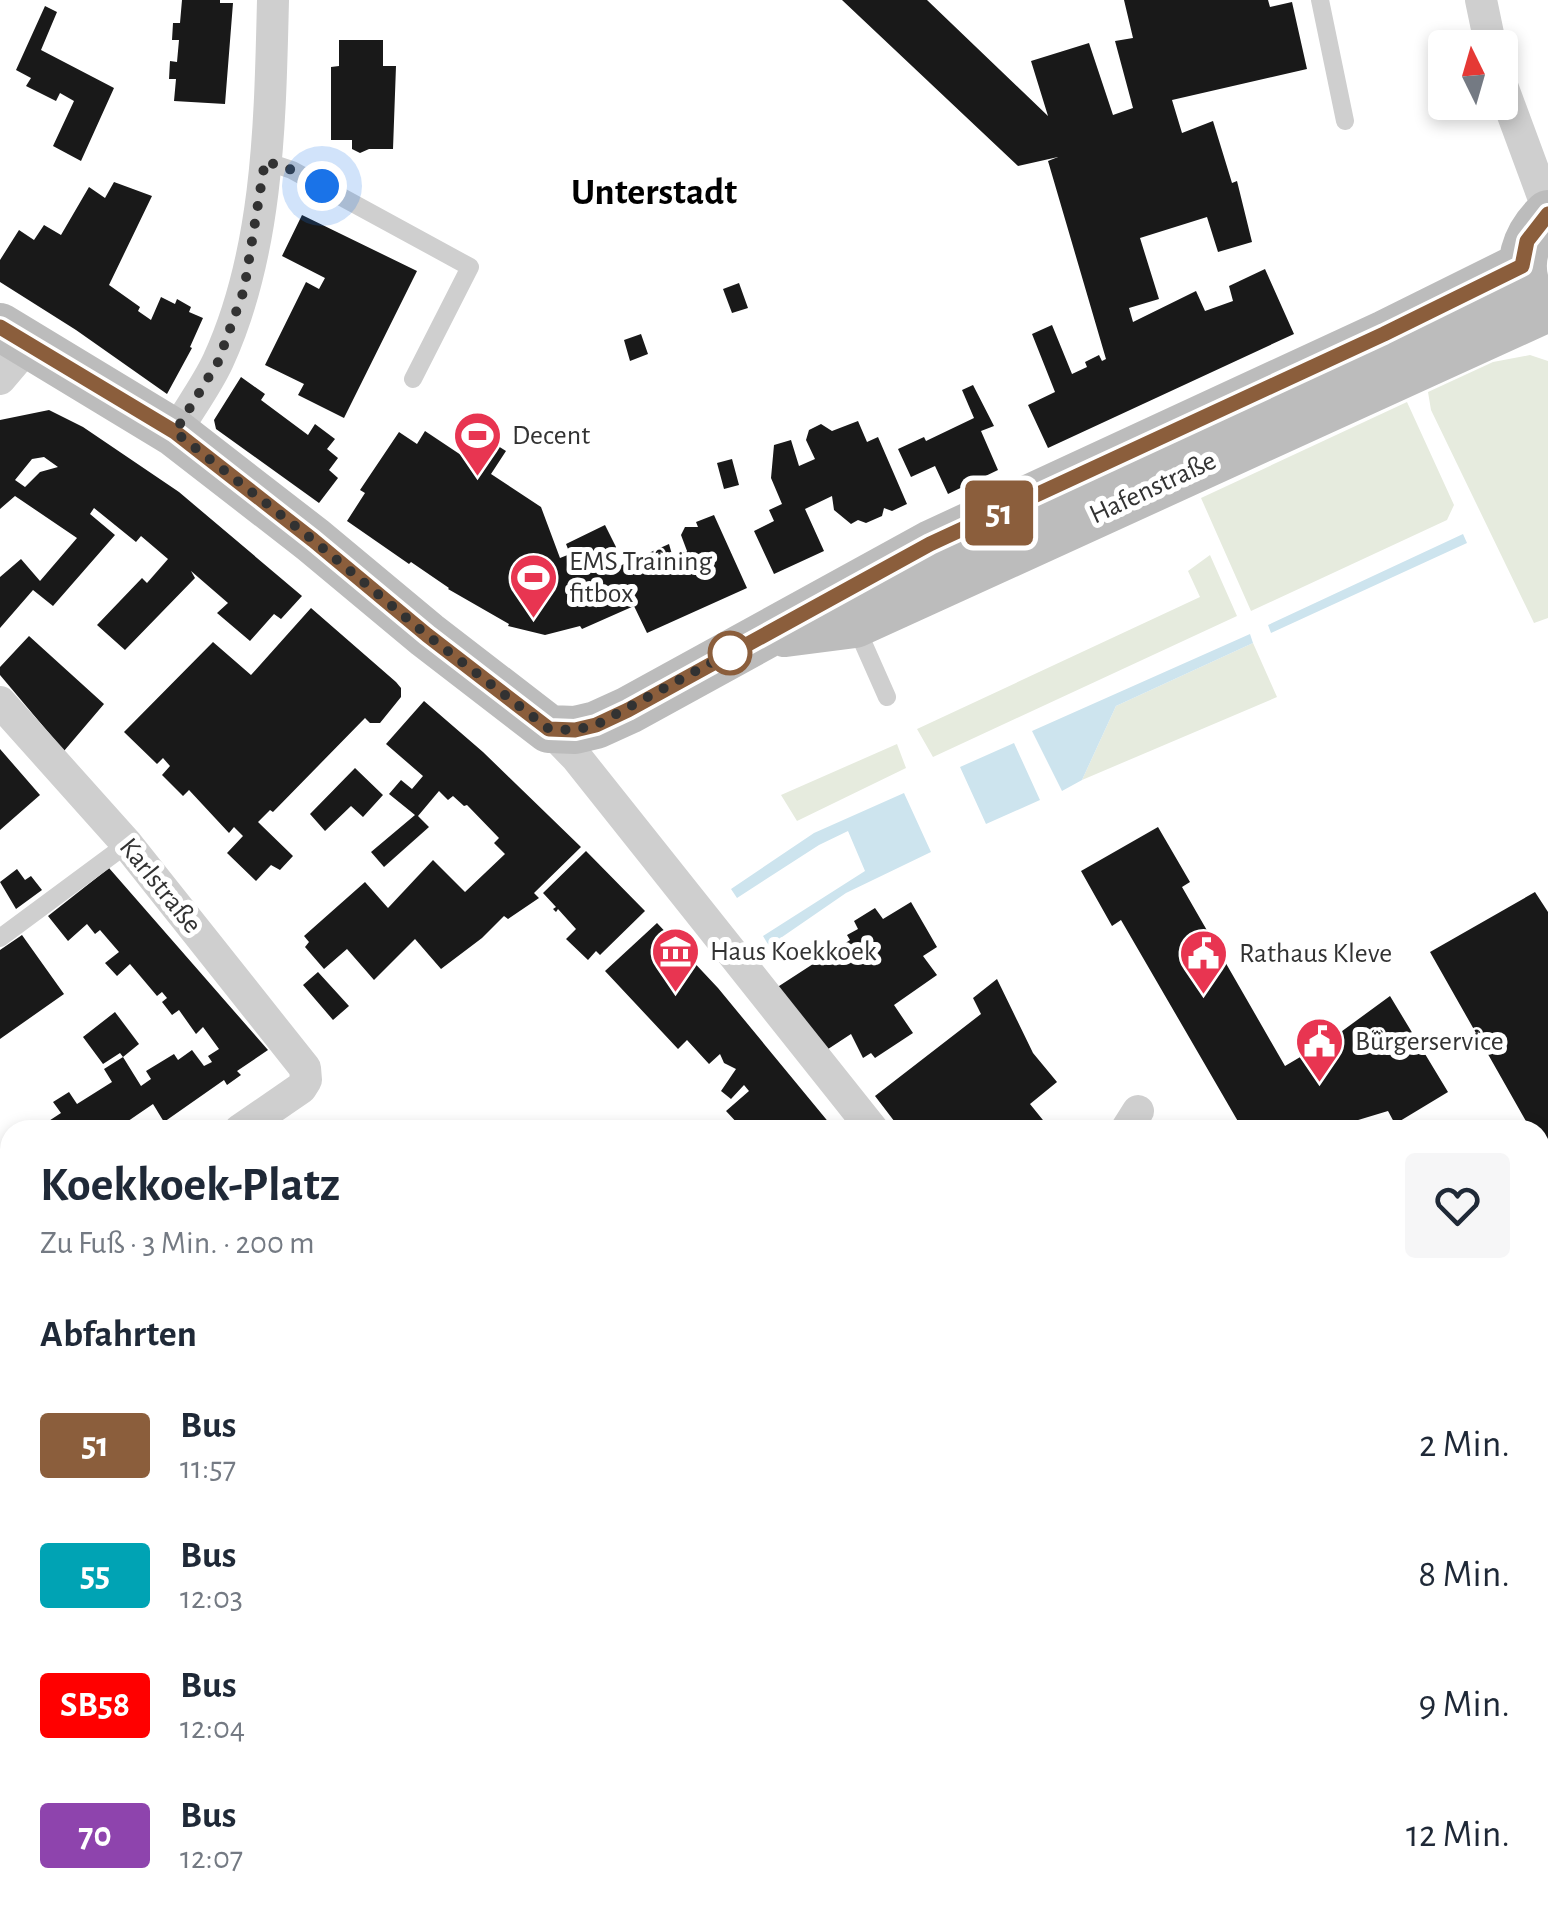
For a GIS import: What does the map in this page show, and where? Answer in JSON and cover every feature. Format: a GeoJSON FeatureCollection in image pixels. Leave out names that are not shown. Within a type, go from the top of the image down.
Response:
{"type":"FeatureCollection","features":[{"type":"Feature","properties":{"kind":"street"},"geometry":{"type":"LineString","coordinates":[[175,432],[218,362],[244,290],[265,161],[272,0]]}},
{"type":"Feature","properties":{"kind":"street"},"geometry":{"type":"LineString","coordinates":[[1482,0],[1488,30]]}},
{"type":"Feature","properties":{"kind":"street"},"geometry":{"type":"LineString","coordinates":[[1515,120],[1548,212],[1527,241],[1522,266],[1525,286],[1544,314]]}},
{"type":"Feature","properties":{"kind":"street"},"geometry":{"type":"LineString","coordinates":[[1158,462],[1384,334],[1522,266]]}},
{"type":"Feature","properties":{"kind":"street","name":"Hafenstraße"},"geometry":{"type":"LineString","coordinates":[[549,729],[575,730],[596,725],[757,637],[859,602],[1158,462],[1544,314]]}},
{"type":"Feature","properties":{"kind":"street"},"geometry":{"type":"LineString","coordinates":[[9,350],[175,432],[549,729],[577,758],[865,1120]]}},
{"type":"Feature","properties":{"kind":"street","name":"Karlstraße"},"geometry":{"type":"LineString","coordinates":[[0,702],[127,844],[296,1052],[305,1068],[302,1088],[255,1120]]}},
{"type":"Feature","properties":{"kind":"lane"},"geometry":{"type":"LineString","coordinates":[[1320,0],[1345,121]]}},
{"type":"Feature","properties":{"kind":"lane"},"geometry":{"type":"LineString","coordinates":[[265,161],[292,170],[470,267],[413,379]]}},
{"type":"Feature","properties":{"kind":"lane"},"geometry":{"type":"LineString","coordinates":[[859,602],[887,698]]}},
{"type":"Feature","properties":{"kind":"lane"},"geometry":{"type":"LineString","coordinates":[[0,938],[127,844]]}},
{"type":"Feature","properties":{"kind":"shaded area"},"geometry":{"type":"Polygon","coordinates":[[[1530,355],[1548,361],[1548,618],[1534,623],[1431,410],[1428,392],[1493,362],[1530,355]]]}},
{"type":"Feature","properties":{"kind":"shaded area"},"geometry":{"type":"Polygon","coordinates":[[[1407,402],[1454,505],[1447,520],[1251,611],[1201,498],[1407,402]]]}},
{"type":"Feature","properties":{"kind":"shaded area"},"geometry":{"type":"Polygon","coordinates":[[[1210,555],[1237,616],[933,757],[917,729],[1200,597],[1188,571],[1210,555]]]}},
{"type":"Feature","properties":{"kind":"shaded area"},"geometry":{"type":"Polygon","coordinates":[[[1253,643],[1277,697],[1082,780],[1116,706],[1253,643]]]}},
{"type":"Feature","properties":{"kind":"shaded area"},"geometry":{"type":"Polygon","coordinates":[[[897,744],[906,768],[797,821],[781,795],[897,744]]]}},
{"type":"Feature","properties":{"kind":"water"},"geometry":{"type":"Polygon","coordinates":[[[1463,534],[1467,543],[1271,633],[1268,625],[1463,534]]]}},
{"type":"Feature","properties":{"kind":"water"},"geometry":{"type":"Polygon","coordinates":[[[1250,634],[1253,643],[1116,706],[1082,780],[1062,791],[1032,731],[1250,634]]]}},
{"type":"Feature","properties":{"kind":"water"},"geometry":{"type":"Polygon","coordinates":[[[1014,743],[1040,800],[986,824],[960,767],[1014,743]]]}},
{"type":"Feature","properties":{"kind":"water"},"geometry":{"type":"Polygon","coordinates":[[[904,793],[931,852],[846,893],[769,946],[763,936],[865,871],[848,831],[819,845],[737,898],[731,889],[814,833],[904,793]]]}},
{"type":"Feature","properties":{"kind":"building"},"geometry":{"type":"Polygon","coordinates":[[[182,0],[233,3],[225,104],[174,101],[176,79],[169,79],[170,61],[177,62],[179,40],[172,40],[173,23],[180,23],[182,0]]]}},
{"type":"Feature","properties":{"kind":"building"},"geometry":{"type":"Polygon","coordinates":[[[842,0],[927,0],[1048,116],[1031,61],[1089,43],[1113,115],[1133,108],[1115,41],[1133,38],[1124,0],[1268,0],[1270,7],[1292,2],[1307,69],[1172,100],[1182,133],[1213,121],[1232,183],[1237,181],[1252,242],[1218,252],[1207,217],[1140,238],[1159,299],[1129,308],[1133,322],[1196,291],[1205,311],[1233,301],[1229,286],[1265,269],[1294,334],[1048,448],[1028,405],[1055,392],[1032,334],[1052,325],[1072,374],[1099,355],[1102,361],[1106,359],[1048,161],[1058,157],[1018,166],[842,0]]]}},
{"type":"Feature","properties":{"kind":"building"},"geometry":{"type":"Polygon","coordinates":[[[45,6],[57,12],[41,50],[114,88],[81,161],[53,146],[74,101],[60,93],[56,101],[26,86],[31,78],[16,70],[45,6]]]}},
{"type":"Feature","properties":{"kind":"building"},"geometry":{"type":"Polygon","coordinates":[[[339,40],[383,40],[383,66],[396,66],[393,149],[360,153],[352,149],[352,140],[331,140],[331,67],[339,66],[339,40]]]}},
{"type":"Feature","properties":{"kind":"building"},"geometry":{"type":"Polygon","coordinates":[[[114,182],[152,196],[109,285],[151,320],[161,297],[175,304],[177,299],[191,307],[189,312],[203,318],[167,394],[0,282],[0,260],[19,230],[34,240],[44,225],[61,235],[89,187],[105,198],[114,182]]]}},
{"type":"Feature","properties":{"kind":"building"},"geometry":{"type":"Polygon","coordinates":[[[302,215],[417,271],[344,418],[298,395],[304,384],[265,365],[306,282],[319,289],[325,278],[282,256],[302,215]]]}},
{"type":"Feature","properties":{"kind":"building"},"geometry":{"type":"Polygon","coordinates":[[[739,283],[748,308],[732,313],[723,289],[739,283]]]}},
{"type":"Feature","properties":{"kind":"building"},"geometry":{"type":"Polygon","coordinates":[[[641,334],[648,354],[630,361],[624,340],[641,334]]]}},
{"type":"Feature","properties":{"kind":"building"},"geometry":{"type":"Polygon","coordinates":[[[241,377],[265,394],[261,400],[308,435],[315,424],[335,439],[327,449],[338,458],[329,470],[338,478],[319,503],[216,429],[214,420],[241,377]]]}},
{"type":"Feature","properties":{"kind":"building"},"geometry":{"type":"Polygon","coordinates":[[[973,385],[994,426],[981,431],[998,470],[948,494],[935,466],[911,477],[898,449],[924,437],[926,441],[974,418],[962,390],[973,385]]]}},
{"type":"Feature","properties":{"kind":"building"},"geometry":{"type":"Polygon","coordinates":[[[49,410],[83,427],[179,492],[302,596],[281,619],[274,614],[250,641],[217,613],[228,603],[191,571],[195,578],[125,650],[97,625],[142,578],[147,583],[168,559],[141,536],[136,542],[94,508],[90,514],[115,535],[53,606],[33,590],[0,628],[0,577],[21,559],[40,581],[77,538],[15,496],[0,509],[0,420],[49,410]],[[44,457],[32,459],[15,480],[25,487],[40,472],[58,467],[44,457]]]}},
{"type":"Feature","properties":{"kind":"building"},"geometry":{"type":"Polygon","coordinates":[[[858,421],[867,442],[878,437],[907,504],[892,511],[884,508],[882,516],[866,523],[858,520],[851,524],[834,510],[832,496],[805,509],[824,551],[774,574],[754,531],[774,521],[769,510],[782,504],[771,478],[774,445],[791,440],[799,466],[815,459],[806,440],[809,430],[821,424],[832,431],[858,421]]]}},
{"type":"Feature","properties":{"kind":"building"},"geometry":{"type":"Polygon","coordinates":[[[425,431],[467,459],[482,436],[506,451],[491,474],[541,507],[560,558],[570,554],[566,544],[605,525],[616,547],[615,568],[669,544],[673,558],[687,551],[681,535],[685,527],[698,527],[696,522],[714,515],[747,588],[647,633],[634,606],[582,629],[580,626],[545,635],[508,626],[347,521],[365,493],[360,490],[399,432],[417,444],[425,431]]]}},
{"type":"Feature","properties":{"kind":"building"},"geometry":{"type":"Polygon","coordinates":[[[732,459],[739,485],[724,489],[717,463],[732,459]]]}},
{"type":"Feature","properties":{"kind":"building"},"geometry":{"type":"Polygon","coordinates":[[[311,608],[396,682],[401,697],[380,723],[370,723],[365,718],[273,812],[270,810],[258,822],[293,856],[280,870],[271,865],[256,881],[227,853],[243,836],[234,827],[229,833],[189,790],[183,796],[162,775],[170,766],[163,758],[157,764],[124,732],[213,642],[251,675],[311,608]]]}},
{"type":"Feature","properties":{"kind":"building"},"geometry":{"type":"Polygon","coordinates":[[[29,636],[104,704],[64,751],[0,675],[0,667],[29,636]]]}},
{"type":"Feature","properties":{"kind":"building"},"geometry":{"type":"Polygon","coordinates":[[[424,701],[581,847],[534,893],[539,898],[508,919],[504,916],[441,969],[415,939],[374,980],[347,949],[324,969],[305,947],[309,942],[304,936],[365,882],[388,908],[433,860],[465,892],[505,854],[494,843],[499,838],[467,805],[453,796],[448,800],[439,791],[418,816],[429,827],[384,867],[371,852],[415,815],[389,794],[401,780],[412,789],[423,776],[386,744],[424,701]]]}},
{"type":"Feature","properties":{"kind":"building"},"geometry":{"type":"Polygon","coordinates":[[[0,749],[40,795],[0,830],[0,749]]]}},
{"type":"Feature","properties":{"kind":"building"},"geometry":{"type":"Polygon","coordinates":[[[355,768],[383,795],[363,817],[351,806],[325,831],[310,814],[355,768]]]}},
{"type":"Feature","properties":{"kind":"building","name":"Rathaus Kleve"},"geometry":{"type":"Polygon","coordinates":[[[1158,827],[1190,882],[1182,887],[1285,1066],[1334,1037],[1390,996],[1448,1092],[1402,1120],[1393,1120],[1388,1111],[1358,1120],[1237,1120],[1121,920],[1112,926],[1081,871],[1158,827]]]}},
{"type":"Feature","properties":{"kind":"building"},"geometry":{"type":"Polygon","coordinates":[[[586,851],[645,911],[600,955],[596,951],[588,960],[566,939],[576,929],[558,909],[553,909],[556,907],[543,893],[586,851]]]}},
{"type":"Feature","properties":{"kind":"building"},"geometry":{"type":"Polygon","coordinates":[[[109,868],[268,1050],[237,1071],[241,1075],[227,1085],[224,1080],[167,1120],[163,1120],[153,1104],[130,1120],[50,1120],[61,1113],[53,1102],[69,1092],[77,1104],[112,1082],[104,1069],[123,1057],[141,1086],[151,1079],[146,1071],[174,1054],[178,1060],[192,1050],[204,1066],[212,1062],[208,1056],[219,1049],[203,1027],[196,1034],[179,1010],[172,1015],[162,1002],[167,998],[162,992],[157,996],[130,964],[117,976],[105,963],[119,952],[100,930],[95,934],[87,924],[68,941],[48,916],[109,868]]]}},
{"type":"Feature","properties":{"kind":"building"},"geometry":{"type":"Polygon","coordinates":[[[17,869],[25,880],[31,876],[42,890],[16,909],[0,882],[17,869]]]}},
{"type":"Feature","properties":{"kind":"building"},"geometry":{"type":"Polygon","coordinates":[[[1535,892],[1548,912],[1548,1120],[1525,1120],[1430,952],[1535,892]]]}},
{"type":"Feature","properties":{"kind":"building"},"geometry":{"type":"Polygon","coordinates":[[[911,902],[937,947],[923,956],[937,975],[894,1005],[913,1033],[875,1058],[871,1053],[863,1058],[851,1034],[822,1053],[776,988],[850,940],[847,935],[858,929],[854,921],[875,908],[883,919],[911,902]]]}},
{"type":"Feature","properties":{"kind":"building","name":"Haus Koekkoek"},"geometry":{"type":"Polygon","coordinates":[[[657,923],[718,988],[827,1120],[734,1120],[726,1111],[749,1091],[744,1085],[731,1099],[721,1091],[736,1069],[724,1063],[720,1054],[709,1064],[687,1040],[678,1049],[605,971],[657,923]]]}},
{"type":"Feature","properties":{"kind":"building"},"geometry":{"type":"Polygon","coordinates":[[[22,935],[64,994],[0,1039],[0,950],[22,935]]]}},
{"type":"Feature","properties":{"kind":"building"},"geometry":{"type":"Polygon","coordinates":[[[318,972],[349,1006],[333,1020],[303,985],[318,972]]]}},
{"type":"Feature","properties":{"kind":"building"},"geometry":{"type":"Polygon","coordinates":[[[997,979],[1033,1053],[1057,1082],[1030,1104],[1043,1120],[893,1120],[875,1096],[981,1014],[973,998],[997,979]]]}},
{"type":"Feature","properties":{"kind":"building"},"geometry":{"type":"Polygon","coordinates":[[[115,1012],[139,1044],[123,1057],[120,1053],[103,1064],[83,1037],[115,1012]]]}},
{"type":"Feature","properties":{"kind":"bus line","name":"51"},"geometry":{"type":"LineString","coordinates":[[0,327],[175,432],[549,729],[575,730],[628,710],[930,544],[1522,266],[1527,241],[1548,214]]}},
{"type":"Feature","properties":{"kind":"place","name":"Decent"},"geometry":{"type":"Point","coordinates":[477,478]}},
{"type":"Feature","properties":{"kind":"place","name":"EMS Training fitbox"},"geometry":{"type":"Point","coordinates":[534,620]}},
{"type":"Feature","properties":{"kind":"place","name":"Haus Koekkoek"},"geometry":{"type":"Point","coordinates":[675,994]}},
{"type":"Feature","properties":{"kind":"place","name":"Rathaus Kleve"},"geometry":{"type":"Point","coordinates":[1204,996]}},
{"type":"Feature","properties":{"kind":"place","name":"Bürgerservice"},"geometry":{"type":"Point","coordinates":[1320,1084]}},
{"type":"Feature","properties":{"kind":"district","name":"Unterstadt"},"geometry":{"type":"Point","coordinates":[654,193]}},
{"type":"Feature","properties":{"kind":"route"},"geometry":{"type":"LineString","coordinates":[[322,186],[265,161],[244,290],[218,362],[175,432],[549,729],[575,730],[596,725],[742,646],[730,653]]}}]}
